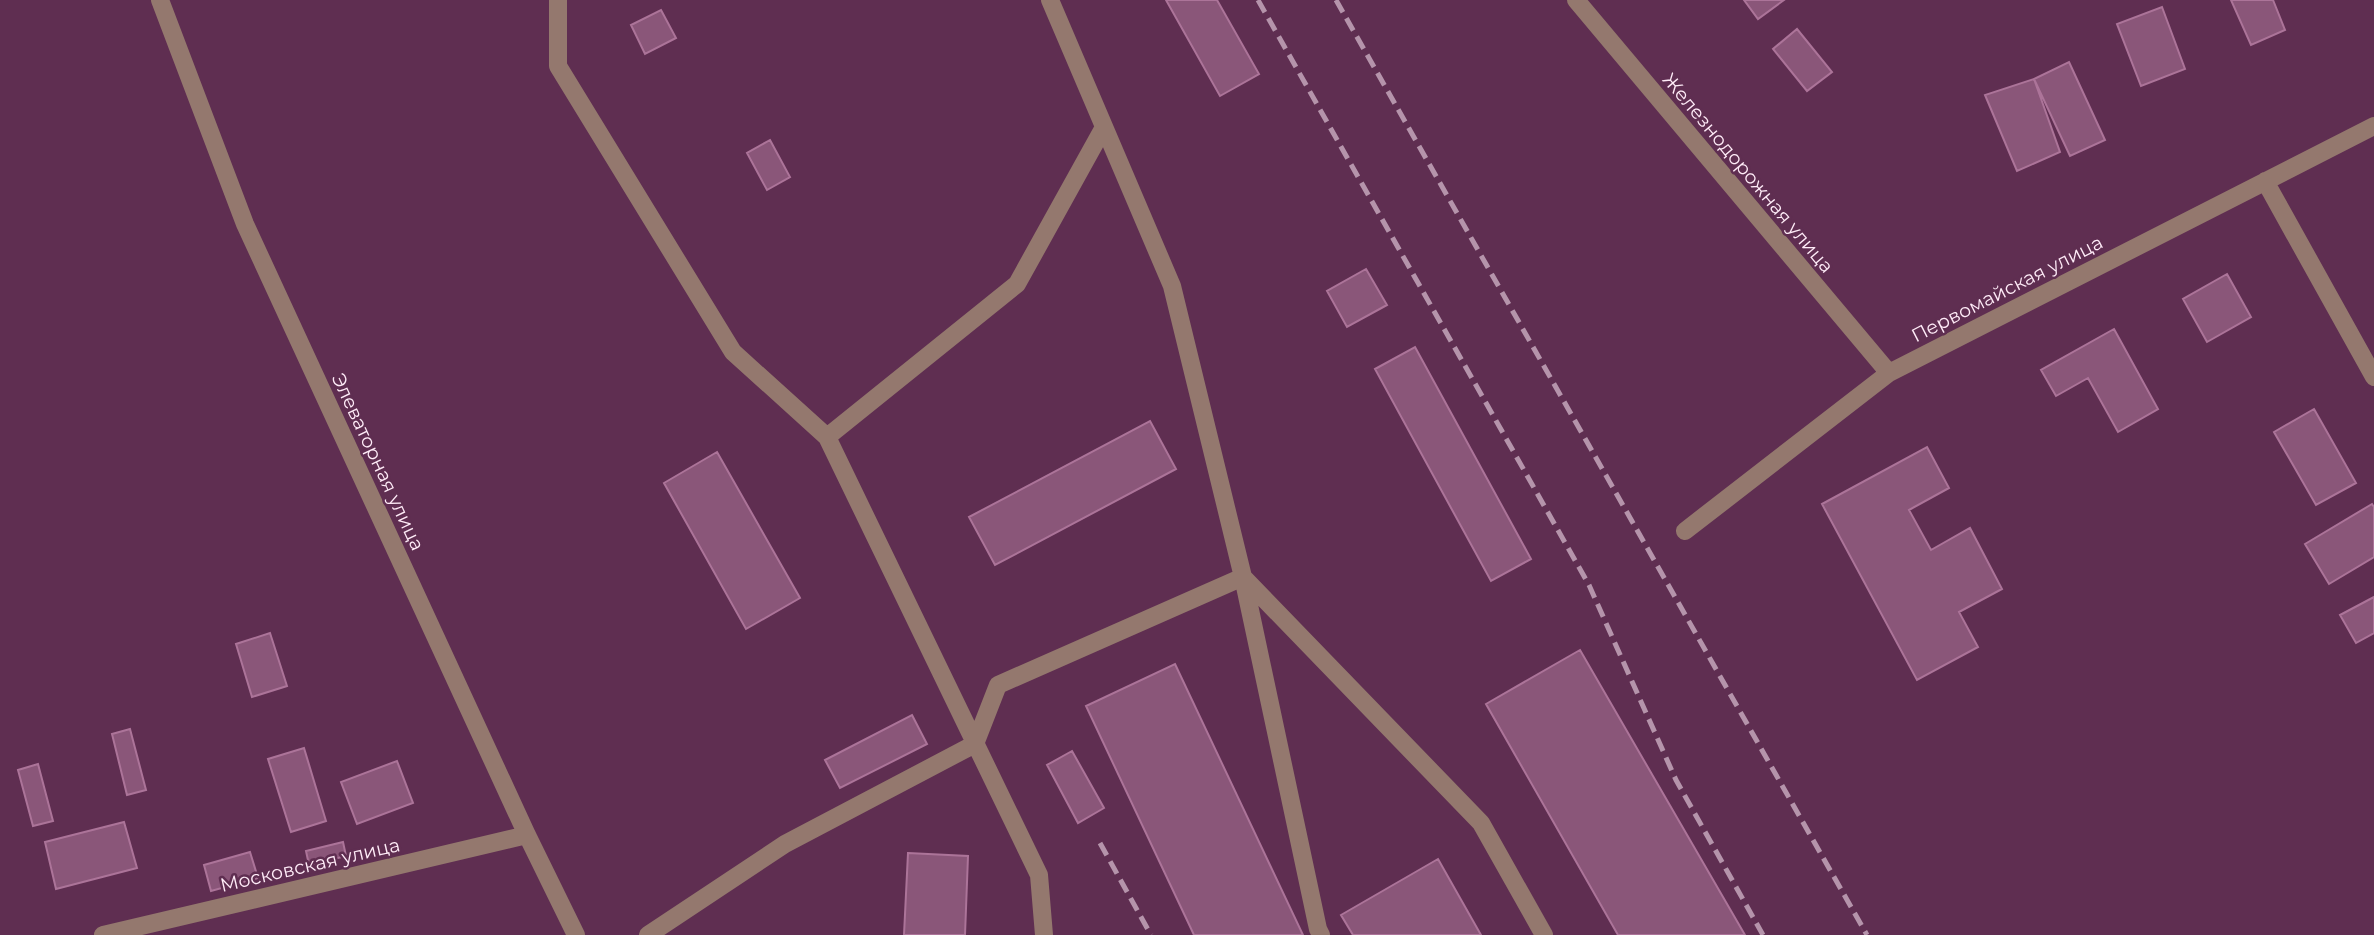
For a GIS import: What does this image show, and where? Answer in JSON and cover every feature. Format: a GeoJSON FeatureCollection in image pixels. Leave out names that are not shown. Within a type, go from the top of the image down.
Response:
{"type":"FeatureCollection","features":[{"type":"Feature","properties":{"kind":"street","name":"Элеваторная улица"},"geometry":{"type":"LineString","coordinates":[[160,0],[245,224],[527,835],[576,935]]}},
{"type":"Feature","properties":{"kind":"street"},"geometry":{"type":"LineString","coordinates":[[558,0],[558,65],[726,341],[733,352],[827,437],[1039,875],[1044,935]]}},
{"type":"Feature","properties":{"kind":"street"},"geometry":{"type":"LineString","coordinates":[[1050,0],[1172,286],[1243,577],[1321,935]]}},
{"type":"Feature","properties":{"kind":"street","name":"Железнодорожная улица"},"geometry":{"type":"LineString","coordinates":[[1576,0],[1889,373]]}},
{"type":"Feature","properties":{"kind":"street","name":"Первомайская улица"},"geometry":{"type":"LineString","coordinates":[[1685,531],[1889,373],[2374,126]]}},
{"type":"Feature","properties":{"kind":"street"},"geometry":{"type":"LineString","coordinates":[[827,437],[1017,285],[1104,127]]}},
{"type":"Feature","properties":{"kind":"street"},"geometry":{"type":"LineString","coordinates":[[2265,181],[2374,377]]}},
{"type":"Feature","properties":{"kind":"street"},"geometry":{"type":"LineString","coordinates":[[648,935],[785,844],[975,744],[998,685],[1243,577]]}},
{"type":"Feature","properties":{"kind":"street"},"geometry":{"type":"LineString","coordinates":[[1243,577],[1481,823],[1544,935]]}},
{"type":"Feature","properties":{"kind":"street","name":"Московская улица"},"geometry":{"type":"LineString","coordinates":[[103,935],[527,835]]}},
{"type":"Feature","properties":{"kind":"building"},"geometry":{"type":"Polygon","coordinates":[[[1166,0],[1217,0],[1259,74],[1220,96],[1166,0]]]}},
{"type":"Feature","properties":{"kind":"building"},"geometry":{"type":"Polygon","coordinates":[[[1744,0],[1784,0],[1758,19],[1744,0]]]}},
{"type":"Feature","properties":{"kind":"building"},"geometry":{"type":"Polygon","coordinates":[[[2231,0],[2273,0],[2285,30],[2251,45],[2231,0]]]}},
{"type":"Feature","properties":{"kind":"building"},"geometry":{"type":"Polygon","coordinates":[[[2162,7],[2185,69],[2141,86],[2117,24],[2162,7]]]}},
{"type":"Feature","properties":{"kind":"building"},"geometry":{"type":"Polygon","coordinates":[[[661,10],[676,38],[645,54],[631,25],[661,10]]]}},
{"type":"Feature","properties":{"kind":"building"},"geometry":{"type":"Polygon","coordinates":[[[1797,29],[1832,72],[1807,91],[1773,49],[1797,29]]]}},
{"type":"Feature","properties":{"kind":"building"},"geometry":{"type":"Polygon","coordinates":[[[2069,62],[2105,140],[2070,156],[2034,79],[2069,62]]]}},
{"type":"Feature","properties":{"kind":"building"},"geometry":{"type":"Polygon","coordinates":[[[2034,79],[2060,152],[2017,171],[1985,95],[2034,79]]]}},
{"type":"Feature","properties":{"kind":"building"},"geometry":{"type":"Polygon","coordinates":[[[770,140],[790,177],[767,190],[747,153],[770,140]]]}},
{"type":"Feature","properties":{"kind":"building"},"geometry":{"type":"Polygon","coordinates":[[[1366,269],[1387,305],[1347,327],[1327,291],[1366,269]]]}},
{"type":"Feature","properties":{"kind":"building"},"geometry":{"type":"Polygon","coordinates":[[[2227,274],[2251,317],[2207,342],[2183,299],[2227,274]]]}},
{"type":"Feature","properties":{"kind":"building"},"geometry":{"type":"Polygon","coordinates":[[[2114,329],[2158,409],[2118,432],[2088,378],[2056,396],[2041,370],[2114,329]]]}},
{"type":"Feature","properties":{"kind":"building"},"geometry":{"type":"Polygon","coordinates":[[[1415,347],[1531,559],[1491,581],[1375,369],[1415,347]]]}},
{"type":"Feature","properties":{"kind":"building"},"geometry":{"type":"Polygon","coordinates":[[[2314,409],[2356,483],[2316,505],[2274,432],[2314,409]]]}},
{"type":"Feature","properties":{"kind":"building"},"geometry":{"type":"Polygon","coordinates":[[[1150,421],[1176,469],[995,565],[969,517],[1150,421]]]}},
{"type":"Feature","properties":{"kind":"building"},"geometry":{"type":"Polygon","coordinates":[[[1927,447],[1949,488],[1909,510],[1931,550],[1970,528],[2002,589],[1959,612],[1978,647],[1917,680],[1822,504],[1927,447]]]}},
{"type":"Feature","properties":{"kind":"building"},"geometry":{"type":"Polygon","coordinates":[[[717,452],[800,598],[746,629],[664,483],[717,452]]]}},
{"type":"Feature","properties":{"kind":"building"},"geometry":{"type":"Polygon","coordinates":[[[2372,504],[2374,557],[2329,584],[2305,544],[2372,504]]]}},
{"type":"Feature","properties":{"kind":"building"},"geometry":{"type":"Polygon","coordinates":[[[2374,597],[2374,633],[2356,643],[2340,615],[2374,597]]]}},
{"type":"Feature","properties":{"kind":"building"},"geometry":{"type":"Polygon","coordinates":[[[270,633],[287,686],[252,697],[236,644],[270,633]]]}},
{"type":"Feature","properties":{"kind":"building"},"geometry":{"type":"Polygon","coordinates":[[[1580,650],[1745,935],[1618,935],[1486,704],[1580,650]]]}},
{"type":"Feature","properties":{"kind":"building"},"geometry":{"type":"Polygon","coordinates":[[[1175,664],[1303,935],[1194,935],[1086,706],[1175,664]]]}},
{"type":"Feature","properties":{"kind":"building"},"geometry":{"type":"Polygon","coordinates":[[[912,715],[927,744],[840,788],[825,760],[912,715]]]}},
{"type":"Feature","properties":{"kind":"building"},"geometry":{"type":"Polygon","coordinates":[[[130,729],[146,790],[127,795],[112,734],[130,729]]]}},
{"type":"Feature","properties":{"kind":"building"},"geometry":{"type":"Polygon","coordinates":[[[304,748],[326,821],[291,832],[268,759],[304,748]]]}},
{"type":"Feature","properties":{"kind":"building"},"geometry":{"type":"Polygon","coordinates":[[[1072,751],[1104,808],[1078,823],[1047,765],[1072,751]]]}},
{"type":"Feature","properties":{"kind":"building"},"geometry":{"type":"Polygon","coordinates":[[[397,761],[413,803],[357,824],[341,782],[397,761]]]}},
{"type":"Feature","properties":{"kind":"building"},"geometry":{"type":"Polygon","coordinates":[[[38,764],[53,821],[33,826],[18,770],[38,764]]]}},
{"type":"Feature","properties":{"kind":"building"},"geometry":{"type":"Polygon","coordinates":[[[124,822],[137,868],[56,889],[45,842],[124,822]]]}},
{"type":"Feature","properties":{"kind":"building"},"geometry":{"type":"Polygon","coordinates":[[[343,842],[346,856],[309,865],[306,851],[343,842]]]}},
{"type":"Feature","properties":{"kind":"building"},"geometry":{"type":"Polygon","coordinates":[[[250,852],[258,878],[211,891],[204,865],[250,852]]]}},
{"type":"Feature","properties":{"kind":"building"},"geometry":{"type":"Polygon","coordinates":[[[908,853],[968,856],[965,935],[904,935],[908,853]]]}},
{"type":"Feature","properties":{"kind":"building"},"geometry":{"type":"Polygon","coordinates":[[[1438,859],[1481,935],[1353,935],[1341,915],[1438,859]]]}},
{"type":"Feature","properties":{"kind":"railway"},"geometry":{"type":"LineString","coordinates":[[1258,0],[1589,585],[1676,780],[1763,935]]}},
{"type":"Feature","properties":{"kind":"railway"},"geometry":{"type":"LineString","coordinates":[[1336,0],[1867,935]]}},
{"type":"Feature","properties":{"kind":"railway"},"geometry":{"type":"LineString","coordinates":[[1100,843],[1151,935]]}}]}
